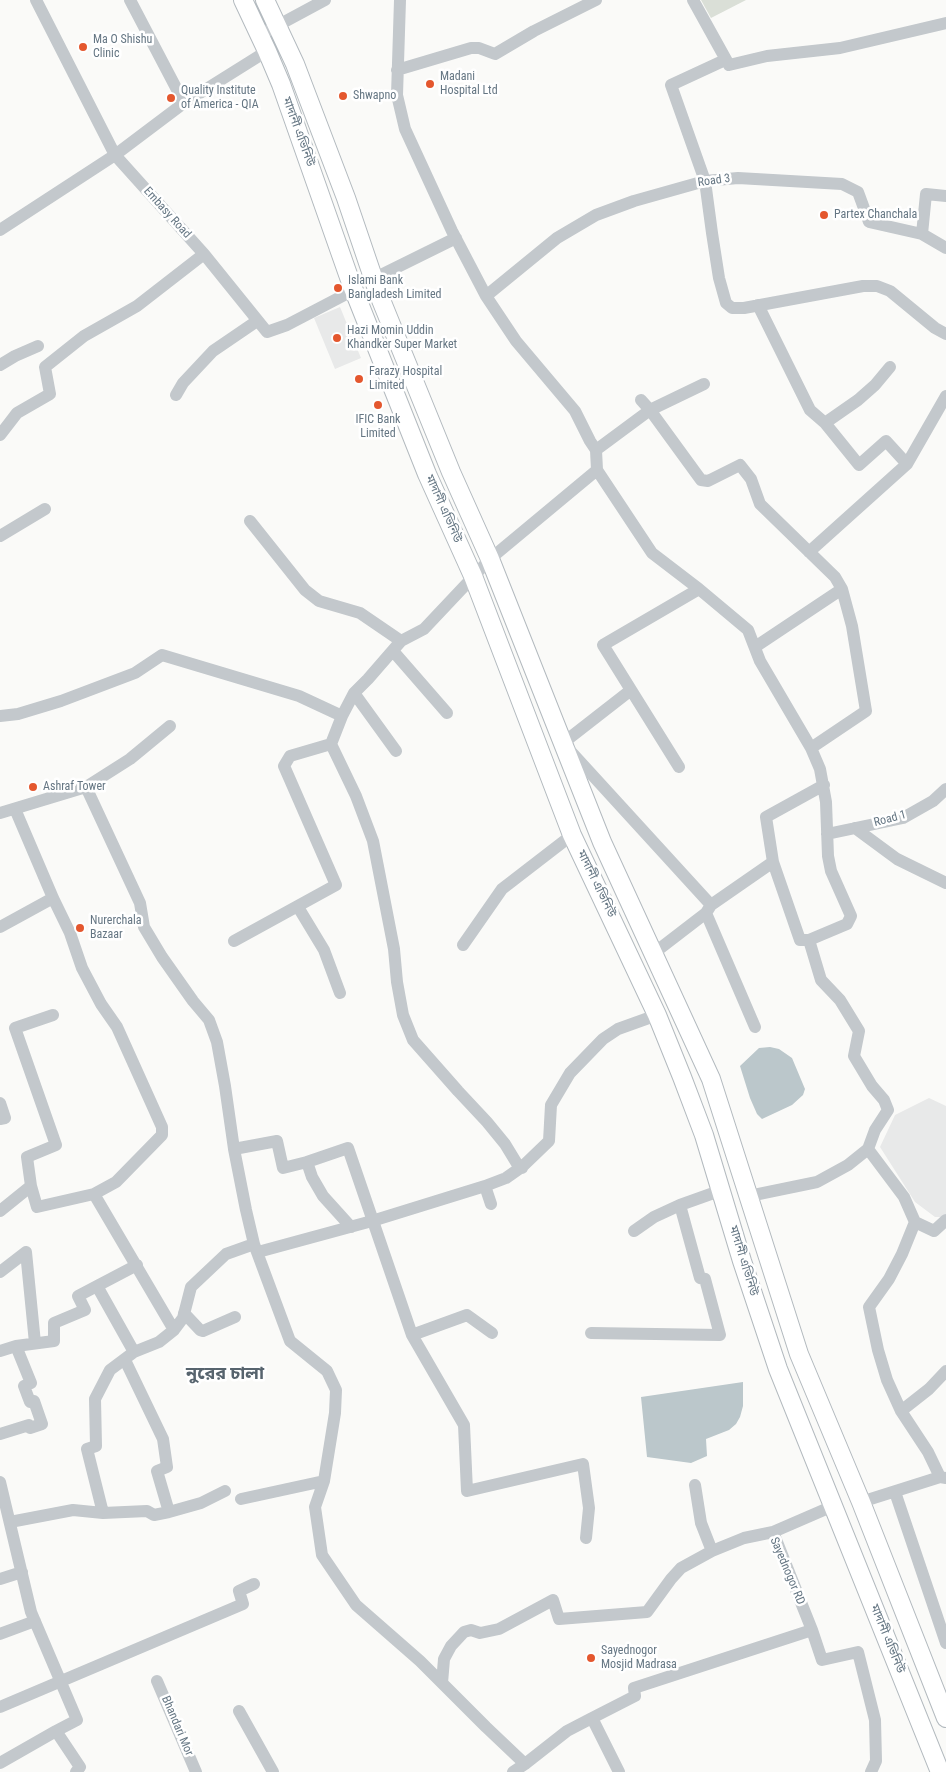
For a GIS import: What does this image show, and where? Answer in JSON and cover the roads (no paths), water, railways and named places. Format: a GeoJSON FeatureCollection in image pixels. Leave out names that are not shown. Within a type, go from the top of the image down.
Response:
{"type":"FeatureCollection","features":[{"type":"Feature","properties":{"kind":"main road","name":"মাদানী এভিনিউ"},"geometry":{"type":"LineString","coordinates":[[243,0],[281,84],[354,290],[427,474],[473,576],[572,835],[657,1015],[704,1135],[742,1261],[778,1369],[940,1772]]}},
{"type":"Feature","properties":{"kind":"main road","name":"মাদানী এভিনিউ"},"geometry":{"type":"LineString","coordinates":[[265,0],[295,64],[320,127],[373,279],[451,472],[490,560],[602,842],[711,1079],[799,1354],[861,1502],[946,1718]]}},
{"type":"Feature","properties":{"kind":"main road"},"geometry":{"type":"LineString","coordinates":[[833,1506],[861,1502]]}},
{"type":"Feature","properties":{"kind":"street","name":"Embasy Road"},"geometry":{"type":"LineString","coordinates":[[36,0],[115,154],[204,254],[267,332],[287,325],[354,290]]}},
{"type":"Feature","properties":{"kind":"street"},"geometry":{"type":"LineString","coordinates":[[130,0],[184,103]]}},
{"type":"Feature","properties":{"kind":"street"},"geometry":{"type":"LineString","coordinates":[[0,230],[115,154],[264,43],[278,25],[325,0]]}},
{"type":"Feature","properties":{"kind":"street"},"geometry":{"type":"LineString","coordinates":[[400,0],[397,95],[405,129],[456,238],[486,296],[516,341],[574,411],[596,450],[597,470],[652,553],[748,630],[760,661],[811,748],[820,769],[824,785],[831,871],[850,916],[847,924],[809,940],[800,940],[773,862],[766,817],[824,785]]}},
{"type":"Feature","properties":{"kind":"street"},"geometry":{"type":"LineString","coordinates":[[397,70],[471,48],[479,48],[495,54],[534,31],[596,0]]}},
{"type":"Feature","properties":{"kind":"street"},"geometry":{"type":"LineString","coordinates":[[693,0],[729,65],[767,56],[840,48],[946,23]]}},
{"type":"Feature","properties":{"kind":"street"},"geometry":{"type":"LineString","coordinates":[[725,60],[671,85],[705,181],[719,278],[726,302],[732,308],[744,308],[863,286],[877,286],[890,291],[913,311],[946,334]]}},
{"type":"Feature","properties":{"kind":"street","name":"Road 3"},"geometry":{"type":"LineString","coordinates":[[486,296],[557,238],[596,215],[634,201],[705,181],[738,178],[842,184],[858,192],[869,222],[922,234],[946,248]]}},
{"type":"Feature","properties":{"kind":"street"},"geometry":{"type":"LineString","coordinates":[[922,234],[926,194],[946,196]]}},
{"type":"Feature","properties":{"kind":"street"},"geometry":{"type":"LineString","coordinates":[[373,279],[456,238]]}},
{"type":"Feature","properties":{"kind":"street"},"geometry":{"type":"LineString","coordinates":[[0,435],[17,413],[50,394],[45,367],[84,336],[137,306],[204,254]]}},
{"type":"Feature","properties":{"kind":"street"},"geometry":{"type":"LineString","coordinates":[[758,306],[810,410],[825,423],[859,465],[886,442],[907,464]]}},
{"type":"Feature","properties":{"kind":"street"},"geometry":{"type":"LineString","coordinates":[[176,395],[183,383],[213,350],[258,321]]}},
{"type":"Feature","properties":{"kind":"street"},"geometry":{"type":"LineString","coordinates":[[0,365],[38,346]]}},
{"type":"Feature","properties":{"kind":"street"},"geometry":{"type":"LineString","coordinates":[[825,423],[858,400],[875,385],[890,367]]}},
{"type":"Feature","properties":{"kind":"street"},"geometry":{"type":"LineString","coordinates":[[596,450],[650,410],[704,384]]}},
{"type":"Feature","properties":{"kind":"street"},"geometry":{"type":"LineString","coordinates":[[809,552],[907,464],[946,396]]}},
{"type":"Feature","properties":{"kind":"street"},"geometry":{"type":"LineString","coordinates":[[641,400],[701,480],[708,481],[740,464],[751,479],[760,504],[835,577],[842,589],[852,626],[866,711],[811,748]]}},
{"type":"Feature","properties":{"kind":"street"},"geometry":{"type":"LineString","coordinates":[[522,1168],[519,1167],[505,1144],[487,1122],[413,1040],[403,1015],[394,949],[373,841],[356,796],[331,744],[354,693],[397,646],[424,629],[490,560],[597,470]]}},
{"type":"Feature","properties":{"kind":"street"},"geometry":{"type":"LineString","coordinates":[[0,536],[45,510]]}},
{"type":"Feature","properties":{"kind":"street"},"geometry":{"type":"LineString","coordinates":[[250,521],[305,590],[320,601],[360,613],[397,646],[448,713]]}},
{"type":"Feature","properties":{"kind":"street"},"geometry":{"type":"LineString","coordinates":[[679,767],[603,645],[699,589]]}},
{"type":"Feature","properties":{"kind":"street"},"geometry":{"type":"LineString","coordinates":[[755,647],[842,589]]}},
{"type":"Feature","properties":{"kind":"street"},"geometry":{"type":"LineString","coordinates":[[0,716],[27,712],[135,673],[162,655],[299,696],[342,716]]}},
{"type":"Feature","properties":{"kind":"street"},"geometry":{"type":"LineString","coordinates":[[631,690],[563,743],[709,909],[755,1027]]}},
{"type":"Feature","properties":{"kind":"street"},"geometry":{"type":"LineString","coordinates":[[354,693],[396,751]]}},
{"type":"Feature","properties":{"kind":"street"},"geometry":{"type":"LineString","coordinates":[[0,813],[86,787],[130,759],[170,726]]}},
{"type":"Feature","properties":{"kind":"street"},"geometry":{"type":"LineString","coordinates":[[234,941],[336,885],[284,766],[290,756],[331,744]]}},
{"type":"Feature","properties":{"kind":"street"},"geometry":{"type":"LineString","coordinates":[[86,787],[140,903],[144,927],[162,957],[209,1020],[216,1042],[225,1086],[234,1149],[246,1210],[256,1248],[290,1341],[327,1371],[336,1390],[335,1413],[324,1481],[315,1507],[322,1555],[356,1605],[420,1661],[525,1764]]}},
{"type":"Feature","properties":{"kind":"street","name":"Road 1"},"geometry":{"type":"LineString","coordinates":[[827,834],[903,818],[933,801],[946,789]]}},
{"type":"Feature","properties":{"kind":"street"},"geometry":{"type":"LineString","coordinates":[[15,809],[70,933],[82,968],[101,1004],[117,1027],[162,1127],[162,1135],[116,1182],[94,1194],[37,1207],[31,1186],[27,1157],[56,1145],[15,1028],[53,1015]]}},
{"type":"Feature","properties":{"kind":"street"},"geometry":{"type":"LineString","coordinates":[[855,828],[897,859],[946,884]]}},
{"type":"Feature","properties":{"kind":"street"},"geometry":{"type":"LineString","coordinates":[[463,945],[502,889],[572,835]]}},
{"type":"Feature","properties":{"kind":"street"},"geometry":{"type":"LineString","coordinates":[[654,953],[709,909],[773,862]]}},
{"type":"Feature","properties":{"kind":"street"},"geometry":{"type":"LineString","coordinates":[[0,927],[53,898]]}},
{"type":"Feature","properties":{"kind":"street"},"geometry":{"type":"LineString","coordinates":[[298,907],[324,950],[340,993]]}},
{"type":"Feature","properties":{"kind":"street"},"geometry":{"type":"LineString","coordinates":[[749,1196],[817,1182],[848,1165],[868,1149],[875,1130],[888,1110],[884,1100],[872,1086],[854,1056],[859,1031],[840,1000],[821,980],[809,940]]}},
{"type":"Feature","properties":{"kind":"street"},"geometry":{"type":"LineString","coordinates":[[103,1514],[87,1449],[96,1446],[95,1399],[110,1370],[129,1356],[159,1342],[174,1330],[183,1318],[191,1286],[226,1254],[351,1227],[506,1178],[522,1168],[549,1140],[551,1105],[570,1073],[602,1039],[618,1029],[657,1015]]}},
{"type":"Feature","properties":{"kind":"street"},"geometry":{"type":"LineString","coordinates":[[0,1102],[5,1118],[0,1119]]}},
{"type":"Feature","properties":{"kind":"street"},"geometry":{"type":"LineString","coordinates":[[234,1149],[277,1141],[284,1168],[348,1148],[412,1335],[464,1424],[467,1491],[583,1464],[589,1508],[586,1538]]}},
{"type":"Feature","properties":{"kind":"street"},"geometry":{"type":"LineString","coordinates":[[868,1149],[904,1197],[915,1222],[934,1231],[945,1222]]}},
{"type":"Feature","properties":{"kind":"street"},"geometry":{"type":"LineString","coordinates":[[306,1162],[323,1196],[351,1227]]}},
{"type":"Feature","properties":{"kind":"street"},"geometry":{"type":"LineString","coordinates":[[0,1211],[31,1186]]}},
{"type":"Feature","properties":{"kind":"street"},"geometry":{"type":"LineString","coordinates":[[485,1186],[491,1204]]}},
{"type":"Feature","properties":{"kind":"street"},"geometry":{"type":"LineString","coordinates":[[634,1231],[654,1217],[680,1205],[722,1190]]}},
{"type":"Feature","properties":{"kind":"street"},"geometry":{"type":"LineString","coordinates":[[94,1194],[174,1330]]}},
{"type":"Feature","properties":{"kind":"street"},"geometry":{"type":"LineString","coordinates":[[591,1333],[720,1335],[705,1279],[700,1278],[680,1205]]}},
{"type":"Feature","properties":{"kind":"street"},"geometry":{"type":"LineString","coordinates":[[861,1502],[943,1477],[901,1410],[878,1350],[869,1307],[889,1279],[915,1222]]}},
{"type":"Feature","properties":{"kind":"street"},"geometry":{"type":"LineString","coordinates":[[0,1272],[26,1252],[36,1343]]}},
{"type":"Feature","properties":{"kind":"street"},"geometry":{"type":"LineString","coordinates":[[0,1351],[16,1346],[54,1341],[54,1323],[85,1310],[78,1296],[136,1265]]}},
{"type":"Feature","properties":{"kind":"street"},"geometry":{"type":"LineString","coordinates":[[97,1286],[129,1356],[163,1439],[167,1468],[157,1471],[169,1512]]}},
{"type":"Feature","properties":{"kind":"street"},"geometry":{"type":"LineString","coordinates":[[184,1313],[203,1331],[235,1317]]}},
{"type":"Feature","properties":{"kind":"street"},"geometry":{"type":"LineString","coordinates":[[412,1335],[467,1316],[492,1333]]}},
{"type":"Feature","properties":{"kind":"street"},"geometry":{"type":"LineString","coordinates":[[0,1434],[42,1424],[34,1400],[30,1402],[24,1386],[31,1383],[16,1346]]}},
{"type":"Feature","properties":{"kind":"street"},"geometry":{"type":"LineString","coordinates":[[901,1410],[929,1389],[946,1371]]}},
{"type":"Feature","properties":{"kind":"street"},"geometry":{"type":"LineString","coordinates":[[241,1499],[324,1481]]}},
{"type":"Feature","properties":{"kind":"street"},"geometry":{"type":"LineString","coordinates":[[0,1482],[31,1612],[77,1720],[0,1763]]}},
{"type":"Feature","properties":{"kind":"street"},"geometry":{"type":"LineString","coordinates":[[695,1485],[701,1523],[712,1551]]}},
{"type":"Feature","properties":{"kind":"street"},"geometry":{"type":"LineString","coordinates":[[10,1522],[73,1510],[103,1514],[147,1511],[154,1515],[201,1503],[225,1491]]}},
{"type":"Feature","properties":{"kind":"street"},"geometry":{"type":"LineString","coordinates":[[895,1492],[946,1643]]}},
{"type":"Feature","properties":{"kind":"street"},"geometry":{"type":"LineString","coordinates":[[773,1532],[833,1506]]}},
{"type":"Feature","properties":{"kind":"street","name":"Sayednogor RD"},"geometry":{"type":"LineString","coordinates":[[442,1683],[444,1659],[451,1646],[464,1632],[470,1630],[480,1633],[499,1629],[553,1600],[559,1620],[647,1612],[681,1568],[712,1551],[744,1538],[773,1532],[822,1660],[858,1652],[875,1720],[876,1761],[871,1772]]}},
{"type":"Feature","properties":{"kind":"street"},"geometry":{"type":"LineString","coordinates":[[0,1579],[22,1572]]}},
{"type":"Feature","properties":{"kind":"street"},"geometry":{"type":"LineString","coordinates":[[0,1707],[242,1604],[238,1591],[254,1584]]}},
{"type":"Feature","properties":{"kind":"street"},"geometry":{"type":"LineString","coordinates":[[0,1634],[35,1621]]}},
{"type":"Feature","properties":{"kind":"street"},"geometry":{"type":"LineString","coordinates":[[513,1772],[567,1731],[635,1696],[634,1688],[812,1630]]}},
{"type":"Feature","properties":{"kind":"street","name":"Bhandari Mor"},"geometry":{"type":"LineString","coordinates":[[157,1681],[196,1772]]}},
{"type":"Feature","properties":{"kind":"street"},"geometry":{"type":"LineString","coordinates":[[239,1711],[273,1772]]}},
{"type":"Feature","properties":{"kind":"street"},"geometry":{"type":"LineString","coordinates":[[592,1718],[619,1772]]}},
{"type":"Feature","properties":{"kind":"street"},"geometry":{"type":"LineString","coordinates":[[56,1732],[80,1770]]}},
{"type":"Feature","properties":{"kind":"place","name":"Ma O Shishu Clinic"},"geometry":{"type":"Point","coordinates":[83,47]}},
{"type":"Feature","properties":{"kind":"place","name":"Madani Hospital Ltd"},"geometry":{"type":"Point","coordinates":[430,84]}},
{"type":"Feature","properties":{"kind":"place","name":"Shwapno"},"geometry":{"type":"Point","coordinates":[343,96]}},
{"type":"Feature","properties":{"kind":"place","name":"Quality Institute of America - QIA"},"geometry":{"type":"Point","coordinates":[171,98]}},
{"type":"Feature","properties":{"kind":"place","name":"Partex Chanchala"},"geometry":{"type":"Point","coordinates":[824,215]}},
{"type":"Feature","properties":{"kind":"place","name":"Islami Bank Bangladesh Limited"},"geometry":{"type":"Point","coordinates":[338,288]}},
{"type":"Feature","properties":{"kind":"place","name":"Hazi Momin Uddin Khandker Super Market"},"geometry":{"type":"Point","coordinates":[337,338]}},
{"type":"Feature","properties":{"kind":"place","name":"Farazy Hospital Limited"},"geometry":{"type":"Point","coordinates":[359,379]}},
{"type":"Feature","properties":{"kind":"place","name":"IFIC Bank Limited"},"geometry":{"type":"Point","coordinates":[378,405]}},
{"type":"Feature","properties":{"kind":"place","name":"Ashraf Tower"},"geometry":{"type":"Point","coordinates":[33,787]}},
{"type":"Feature","properties":{"kind":"place","name":"Nurerchala Bazaar"},"geometry":{"type":"Point","coordinates":[80,928]}},
{"type":"Feature","properties":{"kind":"place","name":"Sayednogor Mosjid Madrasa"},"geometry":{"type":"Point","coordinates":[591,1658]}},
{"type":"Feature","properties":{"kind":"district","name":"নুরের চালা"},"geometry":{"type":"Point","coordinates":[225,1374]}}]}
